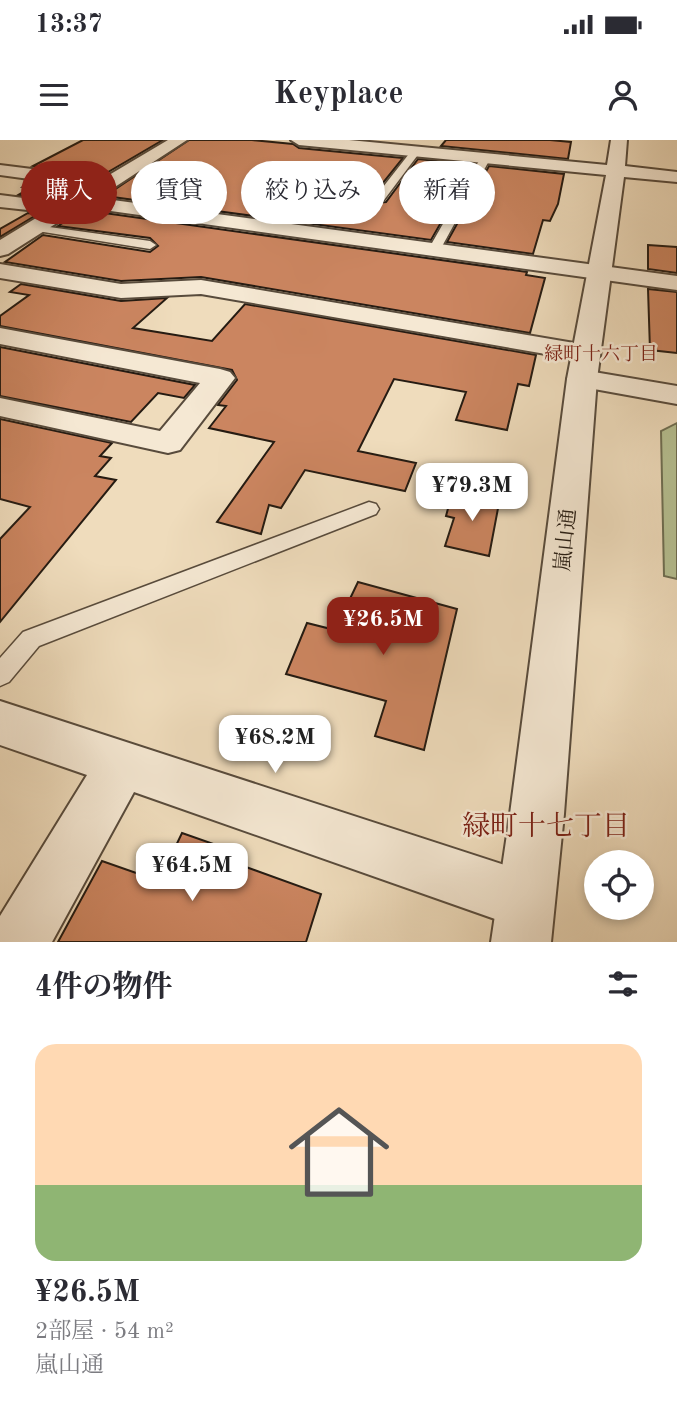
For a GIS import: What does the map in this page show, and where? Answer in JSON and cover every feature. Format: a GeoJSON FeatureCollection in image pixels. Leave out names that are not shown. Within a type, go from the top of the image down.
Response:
{"type":"FeatureCollection","features":[{"type":"Feature","properties":{"kind":"street"},"geometry":{"type":"LineString","coordinates":[[117,178],[180,140]]}},
{"type":"Feature","properties":{"kind":"street"},"geometry":{"type":"LineString","coordinates":[[299,140],[485,159],[617,156],[677,177]]}},
{"type":"Feature","properties":{"kind":"street","name":"嵐山通"},"geometry":{"type":"LineString","coordinates":[[523,921],[584,366],[598,263],[609,224],[617,156]]}},
{"type":"Feature","properties":{"kind":"street"},"geometry":{"type":"LineString","coordinates":[[0,170],[21,173]]}},
{"type":"Feature","properties":{"kind":"street"},"geometry":{"type":"LineString","coordinates":[[0,201],[21,202]]}},
{"type":"Feature","properties":{"kind":"street"},"geometry":{"type":"LineString","coordinates":[[117,210],[434,250],[598,263],[677,263]]}},
{"type":"Feature","properties":{"kind":"street"},"geometry":{"type":"LineString","coordinates":[[0,248],[42,224]]}},
{"type":"Feature","properties":{"kind":"street"},"geometry":{"type":"LineString","coordinates":[[598,263],[677,283]]}},
{"type":"Feature","properties":{"kind":"street"},"geometry":{"type":"LineString","coordinates":[[0,271],[121,291],[201,287],[584,366],[677,395]]}},
{"type":"Feature","properties":{"kind":"street"},"geometry":{"type":"LineString","coordinates":[[0,336],[220,378],[167,443],[0,407]]}},
{"type":"Feature","properties":{"kind":"street"},"geometry":{"type":"LineString","coordinates":[[0,723],[123,763],[523,921]]}},
{"type":"Feature","properties":{"kind":"street"},"geometry":{"type":"LineString","coordinates":[[19,942],[123,763]]}},
{"type":"Feature","properties":{"kind":"lane"},"geometry":{"type":"LineString","coordinates":[[385,191],[415,152]]}},
{"type":"Feature","properties":{"kind":"lane"},"geometry":{"type":"LineString","coordinates":[[434,250],[485,159]]}},
{"type":"Feature","properties":{"kind":"lane"},"geometry":{"type":"LineString","coordinates":[[35,228],[150,245]]}},
{"type":"Feature","properties":{"kind":"lane"},"geometry":{"type":"LineString","coordinates":[[0,675],[31,639],[369,509]]}},
{"type":"Feature","properties":{"kind":"green space"},"geometry":{"type":"Polygon","coordinates":[[[677,423],[677,579],[664,576],[661,431],[677,423]]]}},
{"type":"Feature","properties":{"kind":"building"},"geometry":{"type":"Polygon","coordinates":[[[83,140],[163,140],[117,167],[117,161],[43,161],[83,140]]]}},
{"type":"Feature","properties":{"kind":"building"},"geometry":{"type":"Polygon","coordinates":[[[189,140],[252,140],[293,144],[299,148],[403,158],[385,180],[385,161],[241,161],[241,214],[227,212],[227,161],[158,161],[189,140]]]}},
{"type":"Feature","properties":{"kind":"building"},"geometry":{"type":"Polygon","coordinates":[[[446,140],[571,142],[568,159],[441,146],[446,140]]]}},
{"type":"Feature","properties":{"kind":"building"},"geometry":{"type":"Polygon","coordinates":[[[495,167],[564,174],[558,204],[550,221],[543,220],[533,254],[447,242],[457,224],[495,224],[495,167]]]}},
{"type":"Feature","properties":{"kind":"building"},"geometry":{"type":"Polygon","coordinates":[[[131,179],[131,200],[117,198],[117,188],[131,179]]]}},
{"type":"Feature","properties":{"kind":"building"},"geometry":{"type":"Polygon","coordinates":[[[399,185],[399,224],[440,224],[431,240],[312,224],[385,224],[385,202],[399,185]]]}},
{"type":"Feature","properties":{"kind":"building"},"geometry":{"type":"Polygon","coordinates":[[[117,215],[131,217],[131,224],[183,224],[527,272],[526,275],[545,278],[530,333],[201,277],[121,281],[5,262],[43,235],[150,252],[158,246],[150,238],[58,226],[117,224],[117,215]]]}},
{"type":"Feature","properties":{"kind":"building"},"geometry":{"type":"Polygon","coordinates":[[[21,217],[21,224],[0,237],[0,229],[21,217]]]}},
{"type":"Feature","properties":{"kind":"building"},"geometry":{"type":"Polygon","coordinates":[[[648,245],[677,247],[677,273],[648,269],[648,245]]]}},
{"type":"Feature","properties":{"kind":"building"},"geometry":{"type":"Polygon","coordinates":[[[21,284],[121,301],[167,298],[133,328],[212,341],[245,304],[536,355],[529,386],[518,384],[507,430],[456,420],[466,392],[394,379],[358,451],[416,463],[405,491],[305,470],[281,508],[269,505],[261,534],[217,522],[274,442],[209,428],[226,406],[218,405],[237,380],[232,370],[0,326],[0,316],[29,295],[10,292],[21,284]]]}},
{"type":"Feature","properties":{"kind":"building"},"geometry":{"type":"Polygon","coordinates":[[[648,289],[677,292],[677,353],[650,350],[648,289]]]}},
{"type":"Feature","properties":{"kind":"building"},"geometry":{"type":"Polygon","coordinates":[[[0,347],[195,385],[184,398],[158,393],[131,422],[0,396],[0,347]]]}},
{"type":"Feature","properties":{"kind":"building"},"geometry":{"type":"Polygon","coordinates":[[[0,419],[112,443],[100,456],[111,458],[95,476],[116,480],[0,622],[0,539],[30,507],[0,499],[0,419]]]}},
{"type":"Feature","properties":{"kind":"building"},"geometry":{"type":"Polygon","coordinates":[[[453,490],[481,495],[480,499],[499,503],[489,556],[445,546],[454,518],[446,516],[453,490]]]}},
{"type":"Feature","properties":{"kind":"building"},"geometry":{"type":"Polygon","coordinates":[[[358,582],[457,609],[424,750],[375,736],[386,701],[286,674],[307,623],[335,630],[358,582]]]}},
{"type":"Feature","properties":{"kind":"building"},"geometry":{"type":"Polygon","coordinates":[[[182,833],[225,848],[221,858],[321,894],[306,942],[58,942],[102,861],[159,881],[182,833]]]}},
{"type":"Feature","properties":{"kind":"district","name":"緑町十六丁目"},"geometry":{"type":"Point","coordinates":[601,353]}},
{"type":"Feature","properties":{"kind":"district","name":"緑町十七丁目"},"geometry":{"type":"Point","coordinates":[546,825]}}]}
